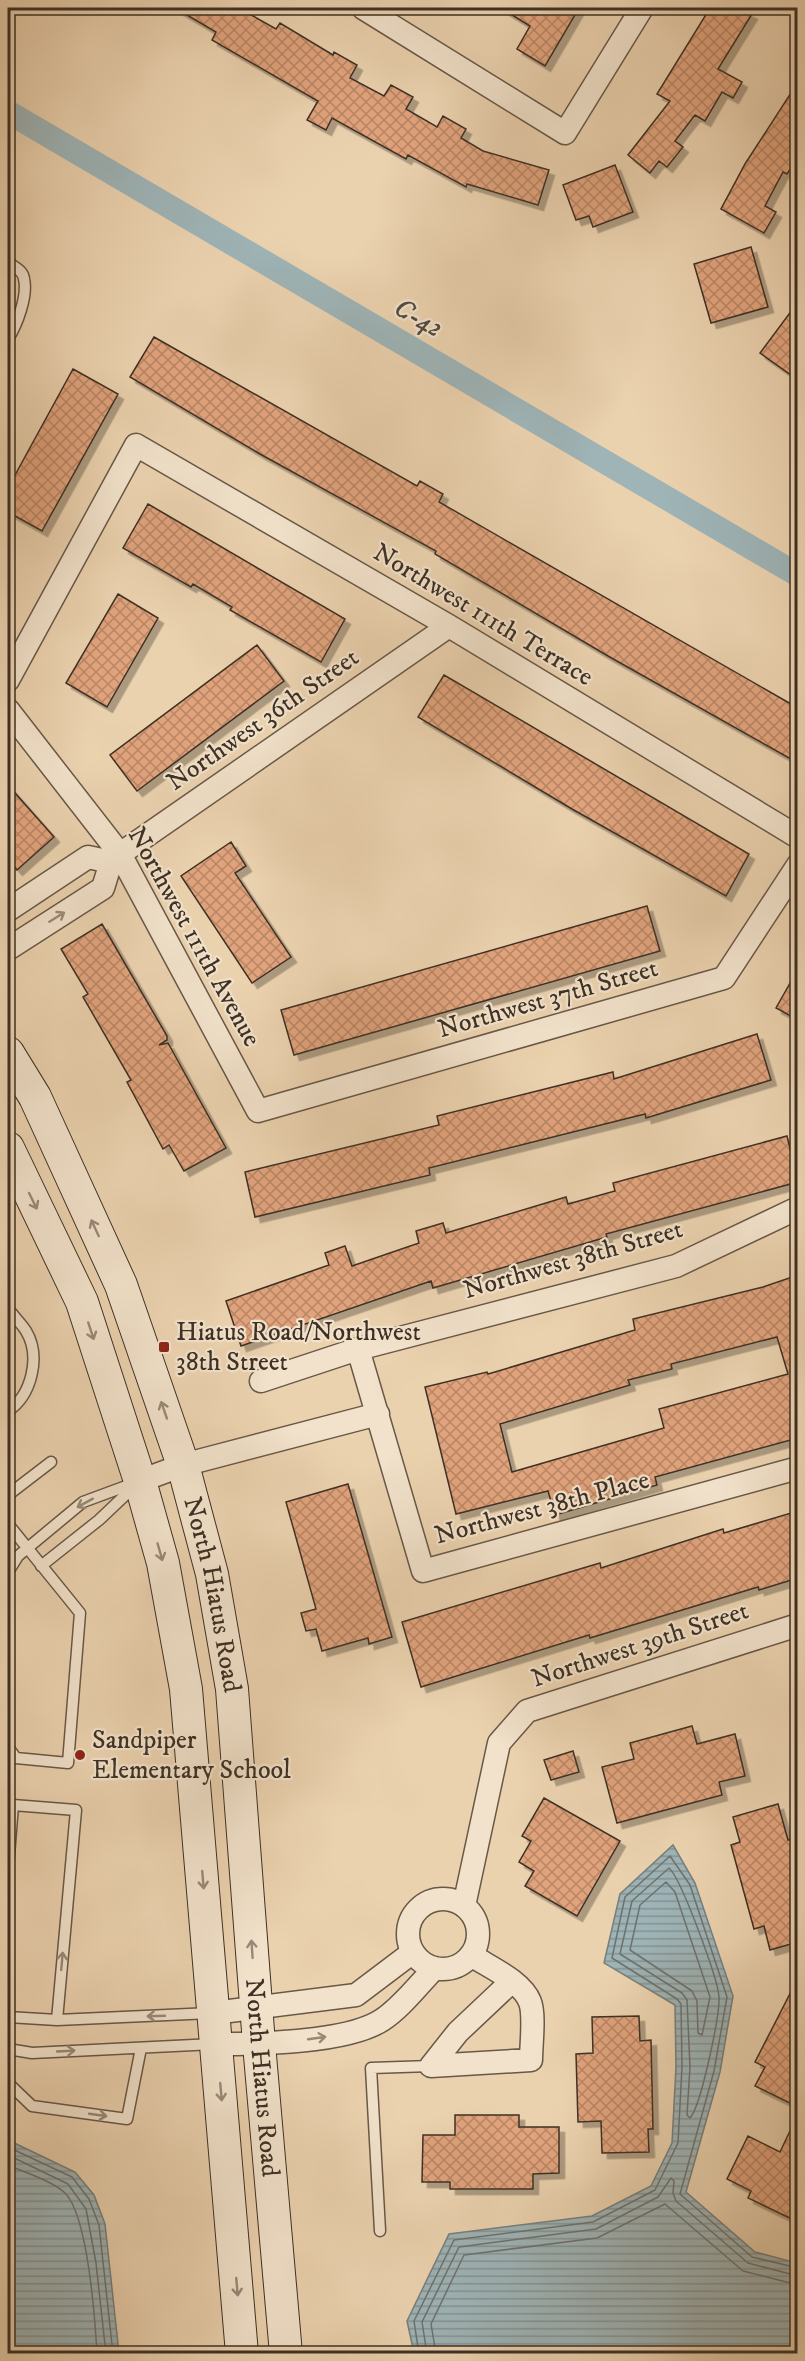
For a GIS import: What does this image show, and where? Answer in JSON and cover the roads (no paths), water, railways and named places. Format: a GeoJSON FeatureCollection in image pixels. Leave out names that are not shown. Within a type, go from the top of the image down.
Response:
{"type":"FeatureCollection","features":[{"type":"Feature","properties":{"kind":"main road","name":"North Hiatus Road"},"geometry":{"type":"LineString","coordinates":[[8,1053],[35,1097],[121,1285],[183,1465],[212,1574],[232,1689],[256,2007],[286,2354]]}},
{"type":"Feature","properties":{"kind":"main road","name":"North Hiatus Road"},"geometry":{"type":"LineString","coordinates":[[8,1148],[82,1302],[140,1481],[163,1563],[186,1689],[242,2354]]}},
{"type":"Feature","properties":{"kind":"street"},"geometry":{"type":"LineString","coordinates":[[363,8],[565,133],[642,8]]}},
{"type":"Feature","properties":{"kind":"street","name":"Northwest 111th Terrace"},"geometry":{"type":"LineString","coordinates":[[8,680],[136,446],[449,626],[798,837]]}},
{"type":"Feature","properties":{"kind":"street","name":"Northwest 36th Street"},"geometry":{"type":"LineString","coordinates":[[116,858],[449,626]]}},
{"type":"Feature","properties":{"kind":"street","name":"Northwest 111th Avenue"},"geometry":{"type":"LineString","coordinates":[[8,710],[116,858],[258,1111]]}},
{"type":"Feature","properties":{"kind":"street"},"geometry":{"type":"LineString","coordinates":[[8,910],[88,857],[116,858],[103,888],[8,949]]}},
{"type":"Feature","properties":{"kind":"street","name":"Northwest 37th Street"},"geometry":{"type":"LineString","coordinates":[[258,1111],[724,978],[798,865]]}},
{"type":"Feature","properties":{"kind":"street","name":"Northwest 38th Street"},"geometry":{"type":"LineString","coordinates":[[261,1381],[358,1349],[676,1266],[798,1208]]}},
{"type":"Feature","properties":{"kind":"street"},"geometry":{"type":"LineString","coordinates":[[140,1481],[183,1465],[378,1414],[358,1349]]}},
{"type":"Feature","properties":{"kind":"street","name":"Northwest 38th Place"},"geometry":{"type":"LineString","coordinates":[[378,1414],[423,1570],[798,1467]]}},
{"type":"Feature","properties":{"kind":"street","name":"Northwest 39th Street"},"geometry":{"type":"LineString","coordinates":[[464,1906],[499,1743],[527,1711],[798,1625]]}},
{"type":"Feature","properties":{"kind":"street"},"geometry":{"type":"LineString","coordinates":[[438,1899],[452,1900],[464,1906],[473,1916],[478,1929],[477,1942],[471,1955],[461,1964],[448,1969],[435,1968],[422,1963],[413,1953],[408,1940],[409,1926],[415,1914],[425,1904],[438,1899]]}},
{"type":"Feature","properties":{"kind":"street"},"geometry":{"type":"LineString","coordinates":[[214,2013],[356,1995],[413,1953]]}},
{"type":"Feature","properties":{"kind":"street"},"geometry":{"type":"LineString","coordinates":[[431,2066],[531,2060],[531,2004],[523,1990],[471,1955]]}},
{"type":"Feature","properties":{"kind":"street"},"geometry":{"type":"LineString","coordinates":[[217,2044],[259,2043],[344,2034],[381,2021],[435,1968]]}},
{"type":"Feature","properties":{"kind":"street"},"geometry":{"type":"LineString","coordinates":[[431,2066],[458,2032],[511,1982]]}},
{"type":"Feature","properties":{"kind":"street"},"geometry":{"type":"LineString","coordinates":[[368,1987],[381,2021]]}},
{"type":"Feature","properties":{"kind":"lane"},"geometry":{"type":"LineString","coordinates":[[8,262],[21,271],[25,279],[21,306],[8,339]]}},
{"type":"Feature","properties":{"kind":"lane"},"geometry":{"type":"LineString","coordinates":[[8,1308],[26,1331],[33,1358],[27,1389],[15,1406],[8,1411]]}},
{"type":"Feature","properties":{"kind":"lane"},"geometry":{"type":"LineString","coordinates":[[8,1496],[51,1461]]}},
{"type":"Feature","properties":{"kind":"lane"},"geometry":{"type":"LineString","coordinates":[[8,1572],[18,1556],[83,1502],[140,1481]]}},
{"type":"Feature","properties":{"kind":"lane"},"geometry":{"type":"LineString","coordinates":[[41,1566],[99,1520],[140,1481]]}},
{"type":"Feature","properties":{"kind":"lane"},"geometry":{"type":"LineString","coordinates":[[8,1524],[80,1613],[68,1763],[16,1758],[8,1747]]}},
{"type":"Feature","properties":{"kind":"lane"},"geometry":{"type":"LineString","coordinates":[[8,1868],[10,1805],[76,1810],[57,2020]]}},
{"type":"Feature","properties":{"kind":"lane"},"geometry":{"type":"LineString","coordinates":[[8,2017],[57,2020],[214,2013]]}},
{"type":"Feature","properties":{"kind":"lane"},"geometry":{"type":"LineString","coordinates":[[8,2049],[32,2053],[217,2044]]}},
{"type":"Feature","properties":{"kind":"lane"},"geometry":{"type":"LineString","coordinates":[[8,2083],[32,2106],[127,2119],[141,2048]]}},
{"type":"Feature","properties":{"kind":"lane"},"geometry":{"type":"LineString","coordinates":[[380,2231],[371,2068],[431,2066]]}},
{"type":"Feature","properties":{"kind":"water"},"geometry":{"type":"Polygon","coordinates":[[[673,1845],[695,1883],[733,1996],[720,2072],[686,2192],[755,2252],[797,2263],[797,2353],[414,2353],[407,2321],[449,2234],[592,2216],[651,2186],[672,2143],[676,2067],[675,2005],[604,1963],[620,1894],[673,1845]]]}},
{"type":"Feature","properties":{"kind":"water"},"geometry":{"type":"Polygon","coordinates":[[[8,2140],[75,2172],[94,2195],[105,2224],[119,2353],[8,2353],[8,2140]]]}},
{"type":"Feature","properties":{"kind":"waterway","name":"C-42"},"geometry":{"type":"LineString","coordinates":[[8,112],[798,575]]}},
{"type":"Feature","properties":{"kind":"place","name":"Hiatus Road/Northwest 38th Street"},"geometry":{"type":"Point","coordinates":[164,1347]}},
{"type":"Feature","properties":{"kind":"place","name":"Sandpiper Elementary School"},"geometry":{"type":"Point","coordinates":[80,1755]}}]}
